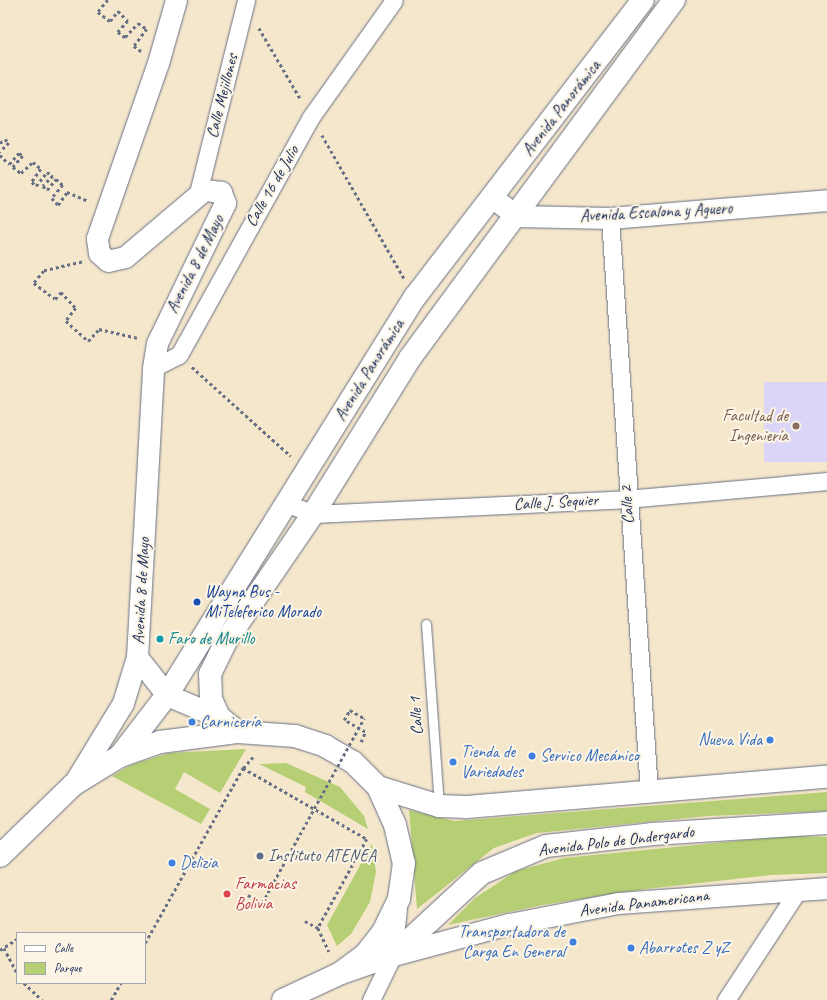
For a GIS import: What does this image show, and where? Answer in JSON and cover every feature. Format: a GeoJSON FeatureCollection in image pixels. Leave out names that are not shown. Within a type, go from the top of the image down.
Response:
{"type":"FeatureCollection","features":[{"type":"Feature","properties":{"kind":"main road","name":"Avenida Panorámica"},"geometry":{"type":"LineString","coordinates":[[120,756],[167,695],[415,297],[643,0]]}},
{"type":"Feature","properties":{"kind":"main road","name":"Avenida Panorámica"},"geometry":{"type":"LineString","coordinates":[[238,732],[219,717],[211,699],[210,674],[226,641],[313,514],[410,358],[512,215],[674,0]]}},
{"type":"Feature","properties":{"kind":"main road"},"geometry":{"type":"LineString","coordinates":[[0,856],[73,785],[120,756],[160,742],[238,732],[295,736],[325,746],[352,762],[378,786],[395,825],[404,863],[399,899],[383,932],[366,954],[341,973]]}},
{"type":"Feature","properties":{"kind":"main road"},"geometry":{"type":"LineString","coordinates":[[378,786],[439,806],[466,807],[827,777]]}},
{"type":"Feature","properties":{"kind":"main road","name":"Avenida Polo de Ondergardo"},"geometry":{"type":"LineString","coordinates":[[393,955],[482,873],[546,846],[653,834],[827,823]]}},
{"type":"Feature","properties":{"kind":"main road","name":"Avenida Panamericana"},"geometry":{"type":"LineString","coordinates":[[283,1000],[341,973],[393,955]]}},
{"type":"Feature","properties":{"kind":"street"},"geometry":{"type":"LineString","coordinates":[[102,258],[98,238],[109,210],[158,62],[176,0]]}},
{"type":"Feature","properties":{"kind":"street","name":"Calle 16 de Julio"},"geometry":{"type":"LineString","coordinates":[[179,355],[311,117],[394,0]]}},
{"type":"Feature","properties":{"kind":"street","name":"Calle Mejillones"},"geometry":{"type":"LineString","coordinates":[[198,193],[245,2]]}},
{"type":"Feature","properties":{"kind":"street","name":"Avenida 8 de Mayo"},"geometry":{"type":"LineString","coordinates":[[73,785],[123,703],[137,656],[152,368],[157,343],[224,208],[221,192],[210,189],[198,193],[125,257],[115,262],[102,258]]}},
{"type":"Feature","properties":{"kind":"street"},"geometry":{"type":"LineString","coordinates":[[492,197],[512,215]]}},
{"type":"Feature","properties":{"kind":"street","name":"Avenida Escalona y Aguero"},"geometry":{"type":"LineString","coordinates":[[512,215],[610,218],[827,200]]}},
{"type":"Feature","properties":{"kind":"street","name":"Calle 2"},"geometry":{"type":"LineString","coordinates":[[610,218],[626,499],[649,792]]}},
{"type":"Feature","properties":{"kind":"street"},"geometry":{"type":"LineString","coordinates":[[152,368],[179,355]]}},
{"type":"Feature","properties":{"kind":"street","name":"Calle J. Sequier"},"geometry":{"type":"LineString","coordinates":[[286,503],[313,514],[626,499],[827,481]]}},
{"type":"Feature","properties":{"kind":"street","name":"Avenida 8 de Mayo"},"geometry":{"type":"LineString","coordinates":[[137,656],[150,677],[167,695],[219,717]]}},
{"type":"Feature","properties":{"kind":"street","name":"Avenida Panamericana"},"geometry":{"type":"LineString","coordinates":[[393,955],[509,924],[618,903],[827,888]]}},
{"type":"Feature","properties":{"kind":"street"},"geometry":{"type":"LineString","coordinates":[[726,1000],[800,889]]}},
{"type":"Feature","properties":{"kind":"street"},"geometry":{"type":"LineString","coordinates":[[371,1000],[393,955],[399,899]]}},
{"type":"Feature","properties":{"kind":"lane","name":"Calle 1"},"geometry":{"type":"LineString","coordinates":[[426,624],[439,806]]}},
{"type":"Feature","properties":{"kind":"path"},"geometry":{"type":"LineString","coordinates":[[108,0],[98,12],[110,21],[118,11],[128,21],[118,32],[125,37],[138,23],[147,29],[134,46],[158,62]]}},
{"type":"Feature","properties":{"kind":"path"},"geometry":{"type":"LineString","coordinates":[[245,2],[415,297]]}},
{"type":"Feature","properties":{"kind":"path"},"geometry":{"type":"LineString","coordinates":[[0,143],[5,138],[9,143],[0,154],[9,164],[19,153],[23,156],[13,166],[21,173],[33,162],[41,169],[32,182],[36,186],[47,172],[53,176],[43,186],[47,190],[56,180],[63,185],[52,198],[58,205],[67,192],[109,210]]}},
{"type":"Feature","properties":{"kind":"path"},"geometry":{"type":"LineString","coordinates":[[102,258],[44,271],[34,283],[55,299],[61,292],[76,308],[66,321],[88,342],[99,329],[157,343]]}},
{"type":"Feature","properties":{"kind":"path"},"geometry":{"type":"LineString","coordinates":[[179,355],[306,470]]}},
{"type":"Feature","properties":{"kind":"path"},"geometry":{"type":"LineString","coordinates":[[248,895],[262,903],[364,718],[350,710],[344,720],[365,732]]}},
{"type":"Feature","properties":{"kind":"path"},"geometry":{"type":"LineString","coordinates":[[146,941],[243,768],[253,757]]}},
{"type":"Feature","properties":{"kind":"path"},"geometry":{"type":"LineString","coordinates":[[243,768],[367,840],[318,928]]}},
{"type":"Feature","properties":{"kind":"path"},"geometry":{"type":"LineString","coordinates":[[305,921],[318,928],[329,952]]}},
{"type":"Feature","properties":{"kind":"path"},"geometry":{"type":"LineString","coordinates":[[0,950],[16,940]]}},
{"type":"Feature","properties":{"kind":"path"},"geometry":{"type":"LineString","coordinates":[[4,948],[16,970]]}},
{"type":"Feature","properties":{"kind":"path"},"geometry":{"type":"LineString","coordinates":[[25,984],[42,1000]]}},
{"type":"Feature","properties":{"kind":"path"},"geometry":{"type":"LineString","coordinates":[[111,1000],[120,984]]}},
{"type":"Feature","properties":{"kind":"shaded area","name":"Facultad de Ingeniería"},"geometry":{"type":"Polygon","coordinates":[[[764,382],[827,382],[827,462],[764,462],[764,382]]]}},
{"type":"Feature","properties":{"kind":"green space"},"geometry":{"type":"Polygon","coordinates":[[[246,749],[220,793],[184,772],[175,789],[210,809],[201,824],[112,776],[131,765],[169,753],[246,749]]]}},
{"type":"Feature","properties":{"kind":"green space"},"geometry":{"type":"Polygon","coordinates":[[[286,763],[340,787],[364,816],[368,829],[305,792],[306,787],[259,764],[286,763]]]}},
{"type":"Feature","properties":{"kind":"green space"},"geometry":{"type":"Polygon","coordinates":[[[827,792],[827,811],[707,816],[537,833],[494,848],[417,909],[409,810],[454,821],[827,792]]]}},
{"type":"Feature","properties":{"kind":"green space"},"geometry":{"type":"Polygon","coordinates":[[[786,836],[827,837],[827,873],[770,875],[646,889],[542,905],[448,925],[475,898],[516,871],[564,858],[786,836]]]}},
{"type":"Feature","properties":{"kind":"green space"},"geometry":{"type":"Polygon","coordinates":[[[372,844],[376,872],[370,902],[351,934],[337,946],[327,925],[372,844]]]}},
{"type":"Feature","properties":{"kind":"place","name":"Facultad de Ingeniería"},"geometry":{"type":"Point","coordinates":[796,426]}},
{"type":"Feature","properties":{"kind":"place","name":"Wayna Bus - MiTeleferico Morado"},"geometry":{"type":"Point","coordinates":[197,602]}},
{"type":"Feature","properties":{"kind":"place","name":"Faro de Murillo"},"geometry":{"type":"Point","coordinates":[160,639]}},
{"type":"Feature","properties":{"kind":"place","name":"Carnicería"},"geometry":{"type":"Point","coordinates":[192,722]}},
{"type":"Feature","properties":{"kind":"place","name":"Nueva Vida"},"geometry":{"type":"Point","coordinates":[770,740]}},
{"type":"Feature","properties":{"kind":"place","name":"Servico Mecánico"},"geometry":{"type":"Point","coordinates":[532,756]}},
{"type":"Feature","properties":{"kind":"place","name":"Tienda de Variedades"},"geometry":{"type":"Point","coordinates":[453,762]}},
{"type":"Feature","properties":{"kind":"place","name":"Instituto ATENEA"},"geometry":{"type":"Point","coordinates":[260,856]}},
{"type":"Feature","properties":{"kind":"place","name":"Delizia"},"geometry":{"type":"Point","coordinates":[172,863]}},
{"type":"Feature","properties":{"kind":"place","name":"Farmacias Bolivia"},"geometry":{"type":"Point","coordinates":[227,894]}},
{"type":"Feature","properties":{"kind":"place","name":"Transportadora de Carga En General"},"geometry":{"type":"Point","coordinates":[573,942]}},
{"type":"Feature","properties":{"kind":"place","name":"Abarrotes Z yZ"},"geometry":{"type":"Point","coordinates":[631,948]}}]}
